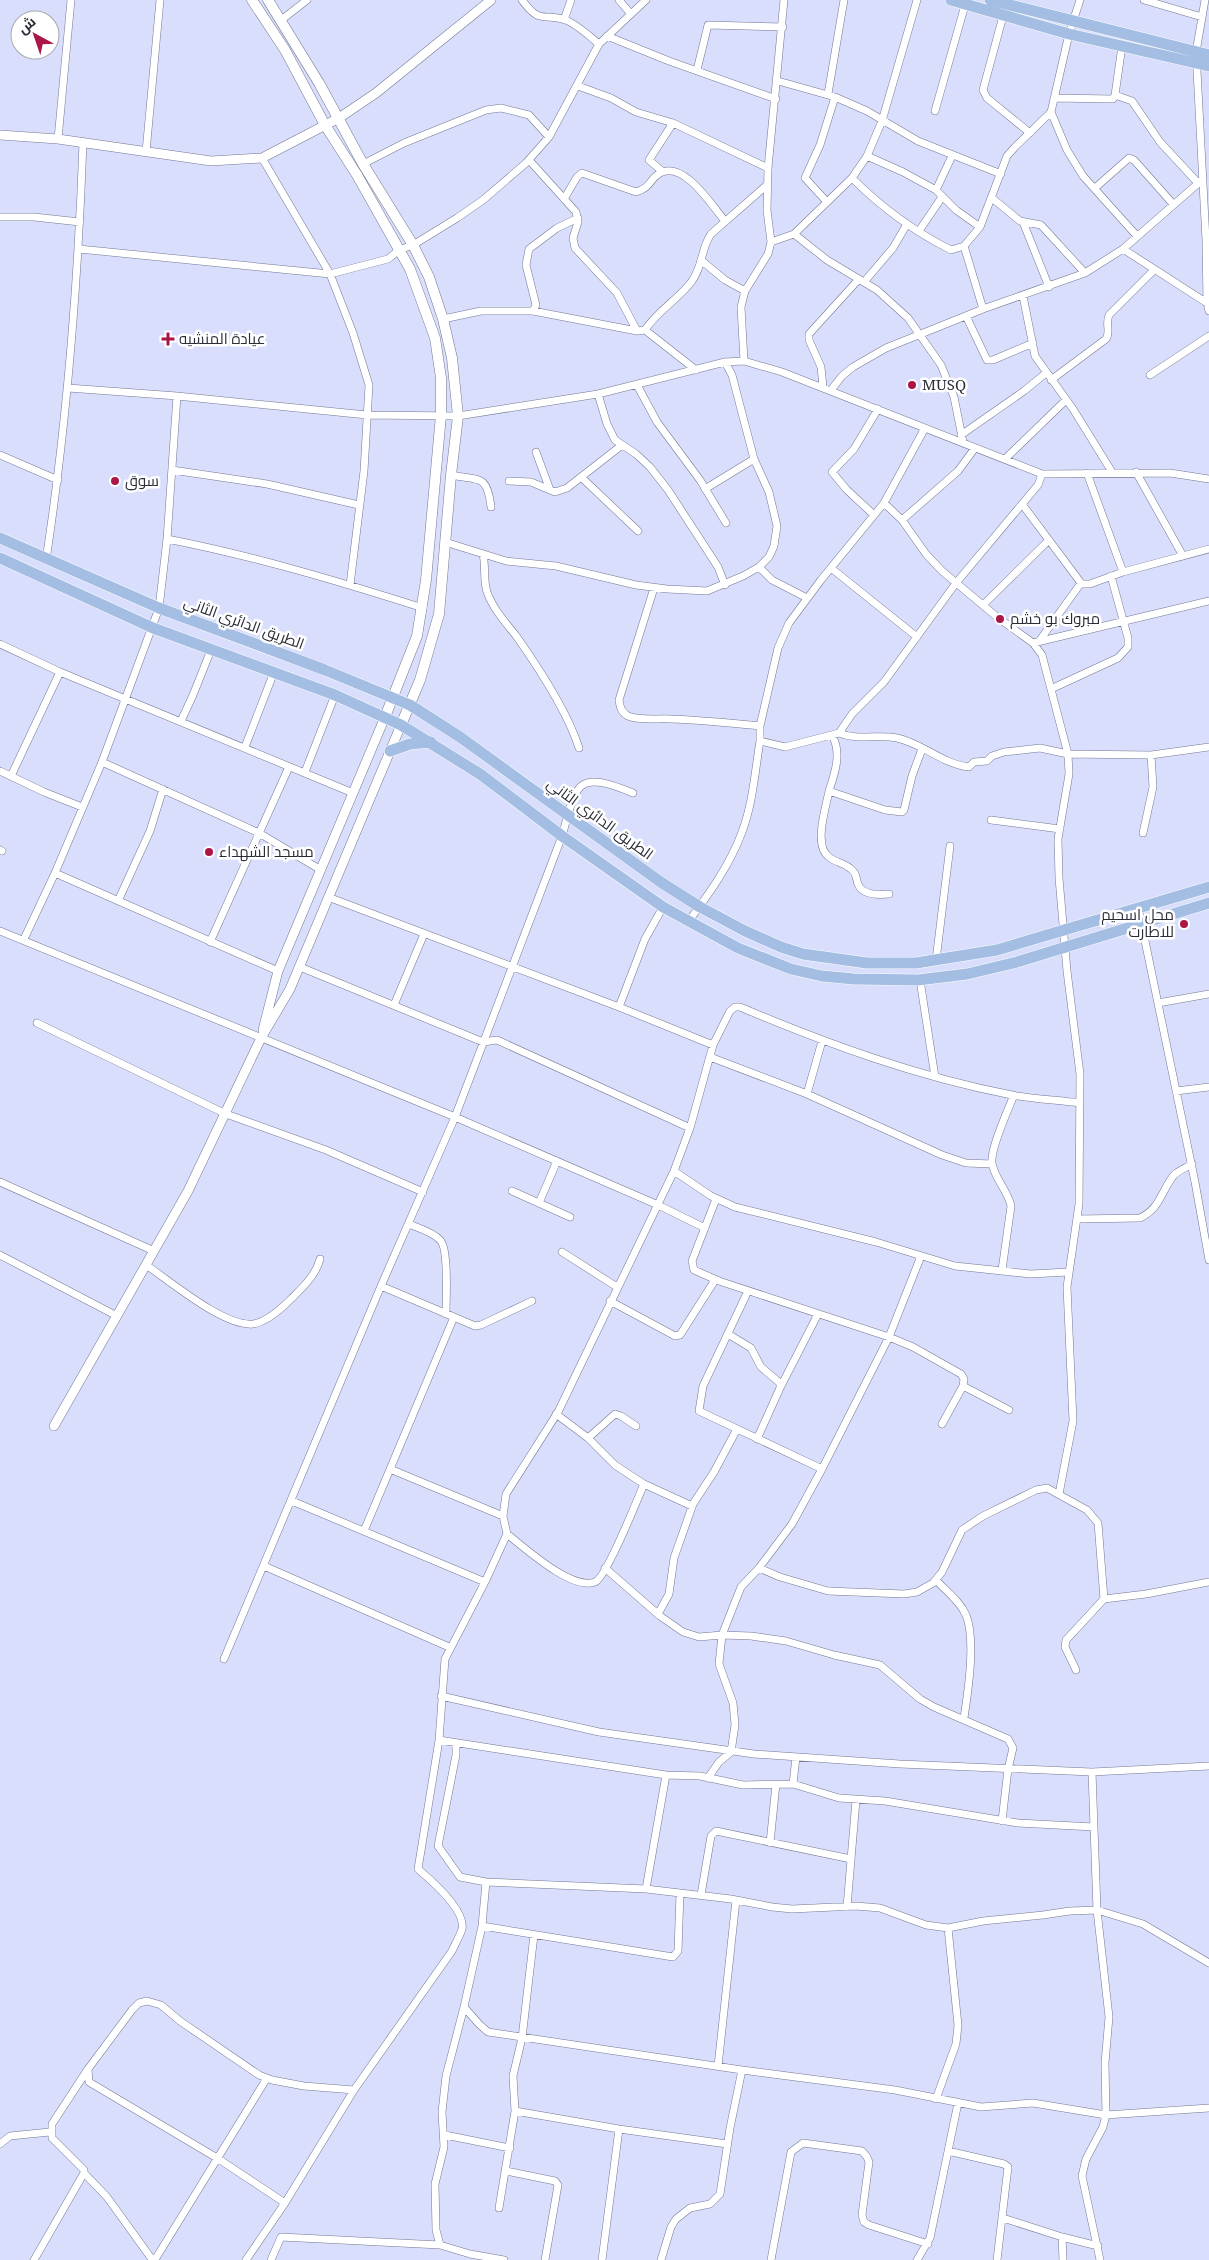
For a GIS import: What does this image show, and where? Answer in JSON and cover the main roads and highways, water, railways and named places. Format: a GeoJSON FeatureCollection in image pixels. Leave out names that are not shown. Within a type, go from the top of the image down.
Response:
{"type":"FeatureCollection","features":[{"type":"Feature","properties":{"kind":"main road"},"geometry":{"type":"LineString","coordinates":[[252,0],[284,50],[325,125],[357,175],[410,269],[434,338],[441,378],[441,415],[423,608],[417,636],[385,718]]}},
{"type":"Feature","properties":{"kind":"main road"},"geometry":{"type":"LineString","coordinates":[[268,0],[339,118],[363,164],[413,245],[429,277],[443,319],[452,358],[458,416],[450,476],[439,614],[430,651],[402,725]]}},
{"type":"Feature","properties":{"kind":"main road"},"geometry":{"type":"LineString","coordinates":[[950,0],[1069,34],[1122,46],[1196,57],[1209,54]]}},
{"type":"Feature","properties":{"kind":"main road"},"geometry":{"type":"LineString","coordinates":[[998,1],[1196,57],[1209,66]]}},
{"type":"Feature","properties":{"kind":"main road","name":"الطريق الدائري الثاني"},"geometry":{"type":"LineString","coordinates":[[0,538],[46,560],[159,608],[325,670],[410,705],[460,737],[662,883],[700,907],[745,931],[781,947],[803,954],[867,963],[916,962],[997,950],[1209,886]]}},
{"type":"Feature","properties":{"kind":"main road"},"geometry":{"type":"LineString","coordinates":[[0,558],[153,628],[335,695],[402,725],[480,774],[562,836],[663,907],[738,948],[791,969],[822,976],[854,979],[920,980],[995,967],[1209,903]]}},
{"type":"Feature","properties":{"kind":"main road"},"geometry":{"type":"LineString","coordinates":[[390,751],[410,744],[431,742]]}},
{"type":"Feature","properties":{"kind":"place","name":"عيادة المنشيه"},"geometry":{"type":"Point","coordinates":[168,339]}},
{"type":"Feature","properties":{"kind":"place","name":"MUSQ"},"geometry":{"type":"Point","coordinates":[912,385]}},
{"type":"Feature","properties":{"kind":"place","name":"سوق"},"geometry":{"type":"Point","coordinates":[115,481]}},
{"type":"Feature","properties":{"kind":"place","name":"مبروك بو خشم"},"geometry":{"type":"Point","coordinates":[1000,619]}},
{"type":"Feature","properties":{"kind":"place","name":"مسجد الشهداء"},"geometry":{"type":"Point","coordinates":[209,852]}},
{"type":"Feature","properties":{"kind":"place","name":"محل اسحيم للاطارت"},"geometry":{"type":"Point","coordinates":[1184,924]}}]}
